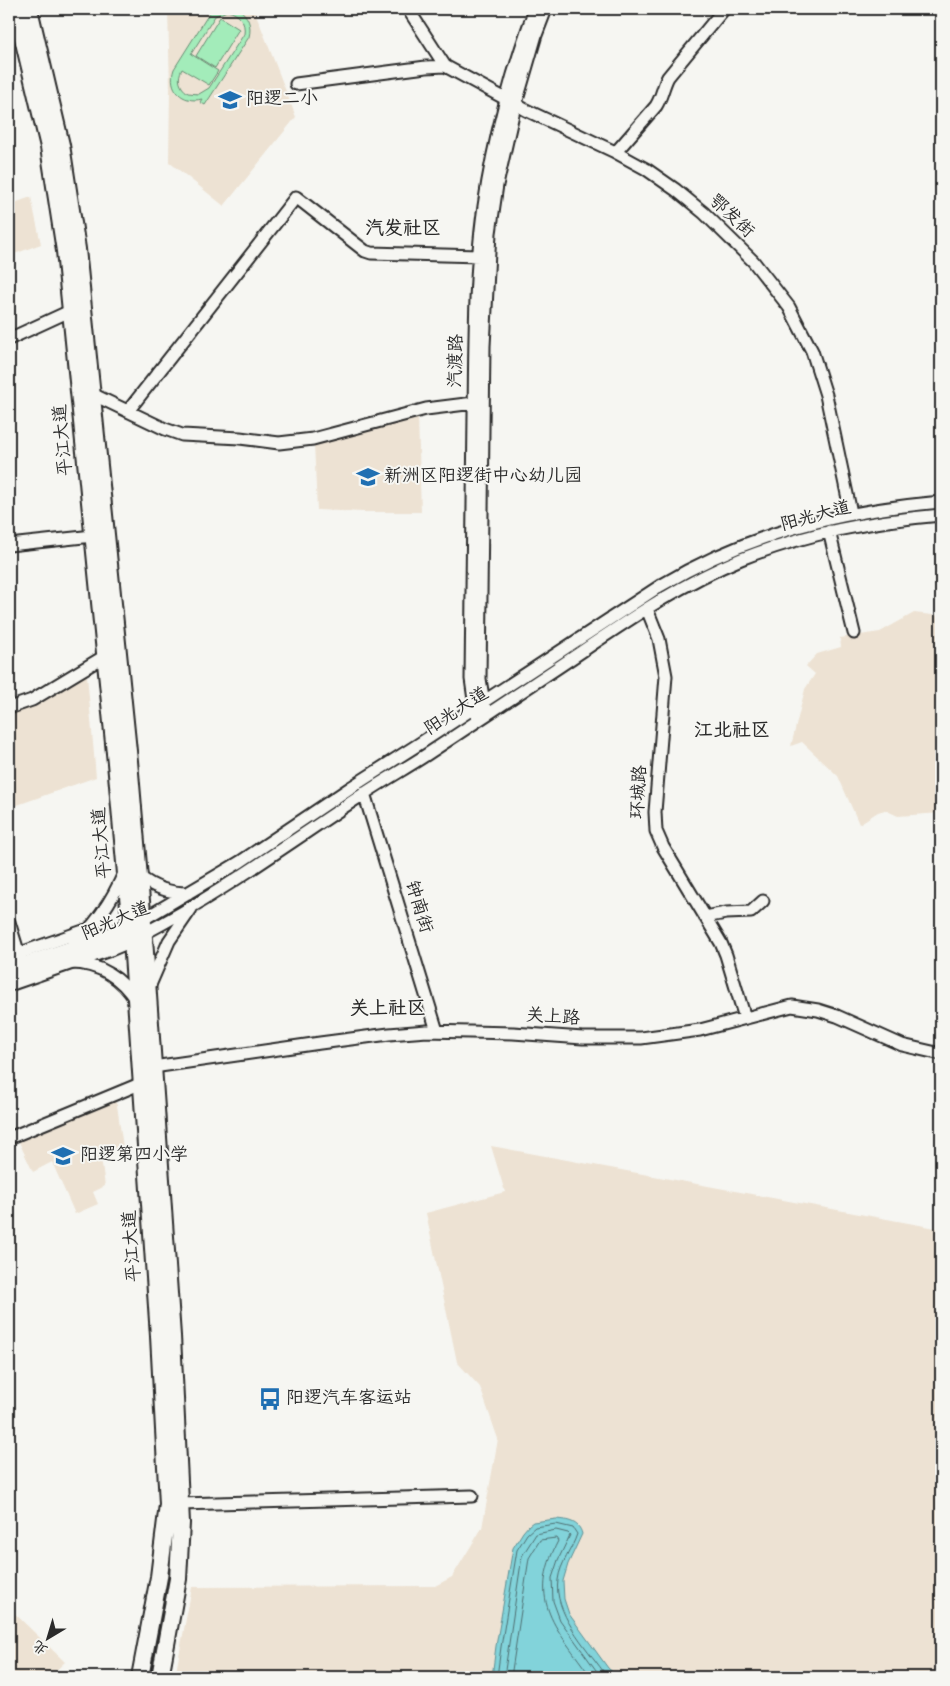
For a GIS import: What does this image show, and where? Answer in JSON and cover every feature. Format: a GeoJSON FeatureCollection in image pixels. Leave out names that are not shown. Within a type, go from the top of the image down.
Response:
{"type":"FeatureCollection","features":[{"type":"Feature","properties":{"kind":"highway","name":"平江大道"},"geometry":{"type":"LineString","coordinates":[[16,9],[49,148],[59,210],[72,310],[105,656],[132,873]]}},
{"type":"Feature","properties":{"kind":"highway","name":"平江大道"},"geometry":{"type":"LineString","coordinates":[[29,9],[61,145],[82,291],[142,996],[142,1083],[168,1504],[159,1577],[140,1677]]}},
{"type":"Feature","properties":{"kind":"highway","name":"平江大道"},"geometry":{"type":"LineString","coordinates":[[142,996],[153,1067],[172,1336],[180,1504],[181,1542],[178,1578],[160,1677]]}},
{"type":"Feature","properties":{"kind":"main road","name":"阳光大道"},"geometry":{"type":"LineString","coordinates":[[9,983],[68,956],[137,930]]}},
{"type":"Feature","properties":{"kind":"main road","name":"阳光大道"},"geometry":{"type":"LineString","coordinates":[[15,961],[68,956]]}},
{"type":"Feature","properties":{"kind":"street"},"geometry":{"type":"LineString","coordinates":[[296,84],[445,66],[408,9]]}},
{"type":"Feature","properties":{"kind":"street","name":"汽渡路"},"geometry":{"type":"LineString","coordinates":[[479,705],[485,314],[493,209],[512,103],[527,32],[535,9]]}},
{"type":"Feature","properties":{"kind":"street","name":"汽渡路"},"geometry":{"type":"LineString","coordinates":[[481,718],[471,679],[475,330],[479,256],[488,183],[512,103],[546,9]]}},
{"type":"Feature","properties":{"kind":"street"},"geometry":{"type":"LineString","coordinates":[[616,152],[660,101],[664,84],[668,77],[724,9]]}},
{"type":"Feature","properties":{"kind":"street","name":"鄂发街"},"geometry":{"type":"LineString","coordinates":[[445,66],[512,103],[616,152],[662,179],[704,213],[752,262],[789,307],[806,337],[822,380],[851,513]]}},
{"type":"Feature","properties":{"kind":"street"},"geometry":{"type":"LineString","coordinates":[[128,411],[296,197],[365,251],[380,255],[479,256]]}},
{"type":"Feature","properties":{"kind":"street"},"geometry":{"type":"LineString","coordinates":[[9,339],[72,310]]}},
{"type":"Feature","properties":{"kind":"street"},"geometry":{"type":"LineString","coordinates":[[92,394],[182,436],[290,442],[313,439],[416,411],[474,403]]}},
{"type":"Feature","properties":{"kind":"street","name":"阳光大道"},"geometry":{"type":"LineString","coordinates":[[137,930],[188,893],[240,862],[660,586],[695,566],[738,547],[781,532],[851,513],[941,502]]}},
{"type":"Feature","properties":{"kind":"street","name":"阳光大道"},"geometry":{"type":"LineString","coordinates":[[137,930],[195,904],[247,873],[364,794],[683,587],[721,568],[785,543],[829,531],[878,521],[941,515]]}},
{"type":"Feature","properties":{"kind":"street"},"geometry":{"type":"LineString","coordinates":[[829,531],[854,633]]}},
{"type":"Feature","properties":{"kind":"street"},"geometry":{"type":"LineString","coordinates":[[9,544],[93,536]]}},
{"type":"Feature","properties":{"kind":"street","name":"环城路"},"geometry":{"type":"LineString","coordinates":[[647,609],[659,639],[666,676],[655,812],[656,831],[663,847],[726,955],[745,1018]]}},
{"type":"Feature","properties":{"kind":"street"},"geometry":{"type":"LineString","coordinates":[[9,708],[32,700],[105,656]]}},
{"type":"Feature","properties":{"kind":"street","name":"钟南街"},"geometry":{"type":"LineString","coordinates":[[364,794],[437,1031]]}},
{"type":"Feature","properties":{"kind":"street"},"geometry":{"type":"LineString","coordinates":[[188,893],[162,890],[132,873],[68,956],[106,972],[142,996],[169,941],[195,904]]}},
{"type":"Feature","properties":{"kind":"street"},"geometry":{"type":"LineString","coordinates":[[705,917],[726,913],[751,912],[763,901]]}},
{"type":"Feature","properties":{"kind":"street"},"geometry":{"type":"LineString","coordinates":[[9,922],[15,961],[90,929]]}},
{"type":"Feature","properties":{"kind":"street","name":"关上路"},"geometry":{"type":"LineString","coordinates":[[153,1067],[389,1034],[437,1031],[513,1033],[583,1038],[641,1038],[700,1030],[792,1006],[837,1016],[902,1045],[941,1054]]}},
{"type":"Feature","properties":{"kind":"street"},"geometry":{"type":"LineString","coordinates":[[9,1138],[142,1083]]}},
{"type":"Feature","properties":{"kind":"street"},"geometry":{"type":"LineString","coordinates":[[180,1504],[472,1496]]}},
{"type":"Feature","properties":{"kind":"shaded area","name":"阳逻二小"},"geometry":{"type":"Polygon","coordinates":[[[168,9],[254,9],[296,117],[224,206],[169,162],[168,9]]]}},
{"type":"Feature","properties":{"kind":"shaded area"},"geometry":{"type":"Polygon","coordinates":[[[31,197],[41,244],[9,256],[9,205],[31,197]]]}},
{"type":"Feature","properties":{"kind":"shaded area","name":"新洲区阳逻街中心幼儿园"},"geometry":{"type":"Polygon","coordinates":[[[418,417],[421,512],[317,510],[314,443],[418,417]]]}},
{"type":"Feature","properties":{"kind":"shaded area"},"geometry":{"type":"Polygon","coordinates":[[[914,613],[941,616],[941,813],[898,816],[885,810],[878,812],[859,824],[838,776],[802,742],[791,746],[805,689],[815,674],[806,666],[817,654],[841,647],[840,638],[880,632],[914,613]]]}},
{"type":"Feature","properties":{"kind":"shaded area"},"geometry":{"type":"Polygon","coordinates":[[[87,675],[96,777],[9,808],[9,713],[30,707],[87,675]]]}},
{"type":"Feature","properties":{"kind":"shaded area","name":"阳逻第四小学"},"geometry":{"type":"Polygon","coordinates":[[[114,1099],[117,1105],[123,1147],[100,1150],[105,1186],[93,1192],[98,1204],[75,1214],[52,1162],[33,1172],[18,1140],[114,1099]]]}},
{"type":"Feature","properties":{"kind":"shaded area"},"geometry":{"type":"Polygon","coordinates":[[[491,1146],[941,1229],[941,1677],[175,1677],[192,1587],[435,1586],[452,1577],[482,1528],[498,1439],[480,1387],[457,1362],[426,1213],[505,1192],[491,1146]]]}},
{"type":"Feature","properties":{"kind":"shaded area"},"geometry":{"type":"Polygon","coordinates":[[[9,1608],[65,1662],[49,1677],[9,1677],[9,1608]]]}},
{"type":"Feature","properties":{"kind":"green space"},"geometry":{"type":"Polygon","coordinates":[[[214,9],[239,9],[248,21],[250,33],[205,105],[200,102],[202,99],[189,99],[178,93],[172,76],[174,69],[210,12],[214,9]],[[227,11],[215,16],[191,54],[218,71],[209,85],[182,69],[180,82],[188,93],[199,94],[209,88],[244,34],[244,26],[241,19],[227,11]]]}},
{"type":"Feature","properties":{"kind":"green space"},"geometry":{"type":"Polygon","coordinates":[[[220,17],[239,29],[215,68],[196,56],[220,17]]]}},
{"type":"Feature","properties":{"kind":"water"},"geometry":{"type":"Polygon","coordinates":[[[556,1519],[575,1524],[582,1534],[568,1564],[563,1581],[564,1599],[569,1614],[608,1668],[618,1677],[492,1677],[513,1548],[523,1532],[533,1522],[556,1519]]]}},
{"type":"Feature","properties":{"kind":"place","name":"阳逻二小"},"geometry":{"type":"Point","coordinates":[230,100]}},
{"type":"Feature","properties":{"kind":"place","name":"新洲区阳逻街中心幼儿园"},"geometry":{"type":"Point","coordinates":[368,477]}},
{"type":"Feature","properties":{"kind":"place","name":"阳逻第四小学"},"geometry":{"type":"Point","coordinates":[63,1156]}},
{"type":"Feature","properties":{"kind":"place","name":"阳逻汽车客运站"},"geometry":{"type":"Point","coordinates":[270,1399]}},
{"type":"Feature","properties":{"kind":"district","name":"汽发社区"},"geometry":{"type":"Point","coordinates":[403,229]}},
{"type":"Feature","properties":{"kind":"district","name":"江北社区"},"geometry":{"type":"Point","coordinates":[732,731]}},
{"type":"Feature","properties":{"kind":"district","name":"关上社区"},"geometry":{"type":"Point","coordinates":[388,1009]}}]}
